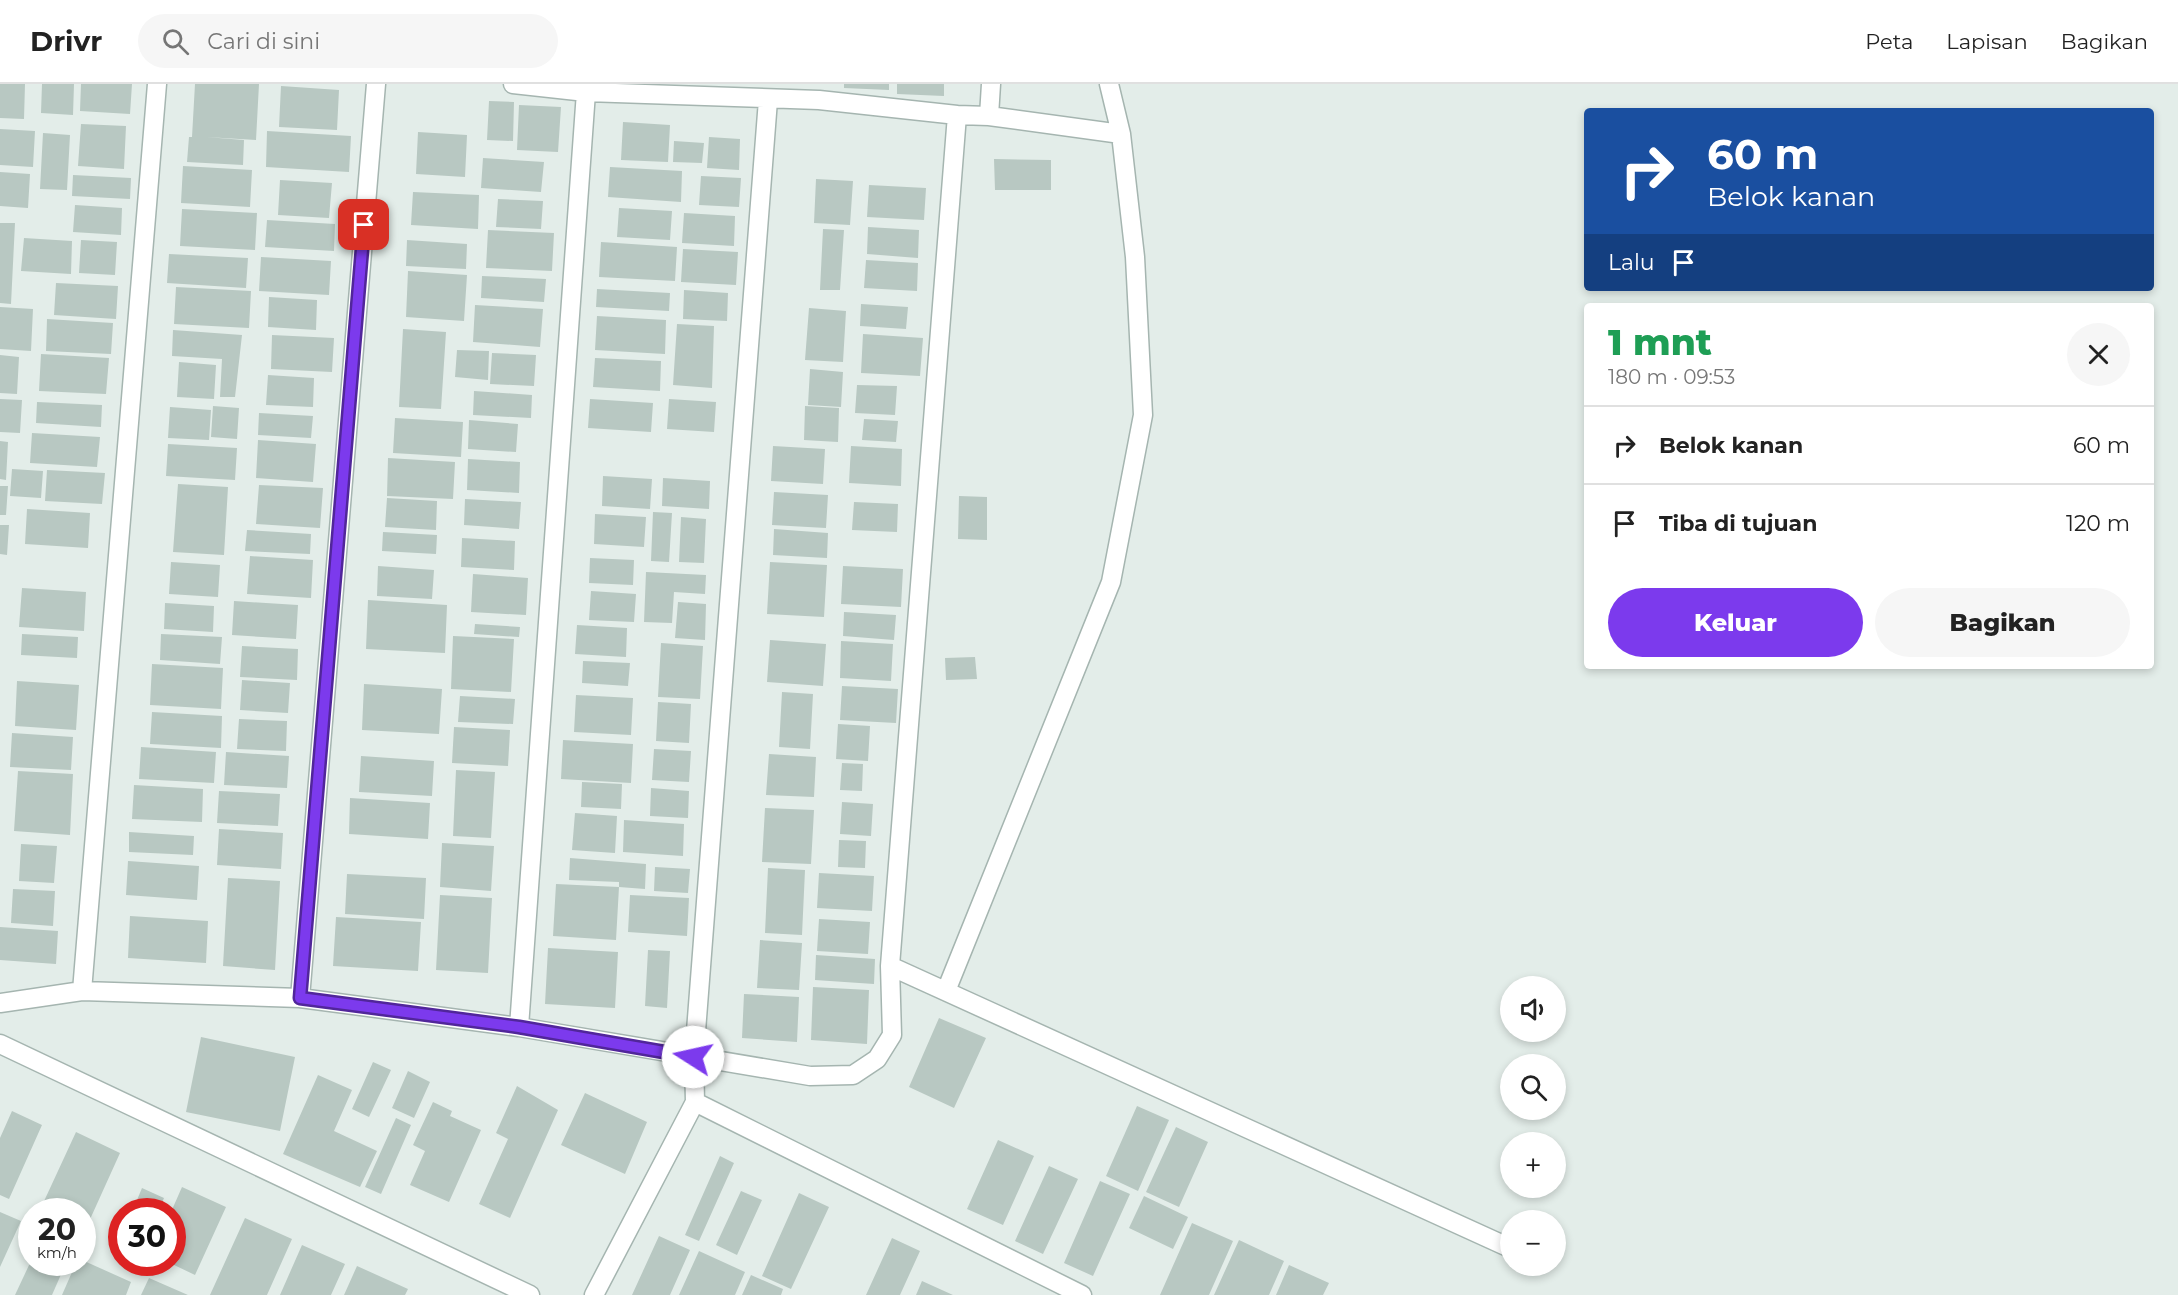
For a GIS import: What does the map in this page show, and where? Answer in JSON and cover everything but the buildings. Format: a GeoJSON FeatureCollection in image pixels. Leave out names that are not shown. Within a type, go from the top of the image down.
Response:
{"type":"FeatureCollection","features":[{"type":"Feature","properties":{"kind":"street"},"geometry":{"type":"LineString","coordinates":[[82,991],[157,84]]}},
{"type":"Feature","properties":{"kind":"street"},"geometry":{"type":"LineString","coordinates":[[300,998],[376,84]]}},
{"type":"Feature","properties":{"kind":"street"},"geometry":{"type":"LineString","coordinates":[[513,84],[586,92],[618,88],[768,100],[819,92],[957,115],[989,116],[1121,134]]}},
{"type":"Feature","properties":{"kind":"street"},"geometry":{"type":"LineString","coordinates":[[989,116],[991,84]]}},
{"type":"Feature","properties":{"kind":"street"},"geometry":{"type":"LineString","coordinates":[[946,991],[1111,582],[1143,415],[1135,268],[1121,134],[1109,84]]}},
{"type":"Feature","properties":{"kind":"street"},"geometry":{"type":"LineString","coordinates":[[519,1027],[586,92]]}},
{"type":"Feature","properties":{"kind":"street"},"geometry":{"type":"LineString","coordinates":[[594,1295],[695,1102],[693,1057],[768,100]]}},
{"type":"Feature","properties":{"kind":"street"},"geometry":{"type":"LineString","coordinates":[[0,1003],[82,991],[300,998],[519,1027],[810,1076],[853,1074],[877,1059],[892,1035],[890,966],[957,115]]}},
{"type":"Feature","properties":{"kind":"street"},"geometry":{"type":"LineString","coordinates":[[890,966],[1500,1243]]}},
{"type":"Feature","properties":{"kind":"street"},"geometry":{"type":"LineString","coordinates":[[0,1044],[530,1295]]}},
{"type":"Feature","properties":{"kind":"street"},"geometry":{"type":"LineString","coordinates":[[695,1102],[1082,1295]]}},
{"type":"Feature","properties":{"kind":"route"},"geometry":{"type":"LineString","coordinates":[[364,225],[300,998],[519,1027],[693,1057]]}}]}
